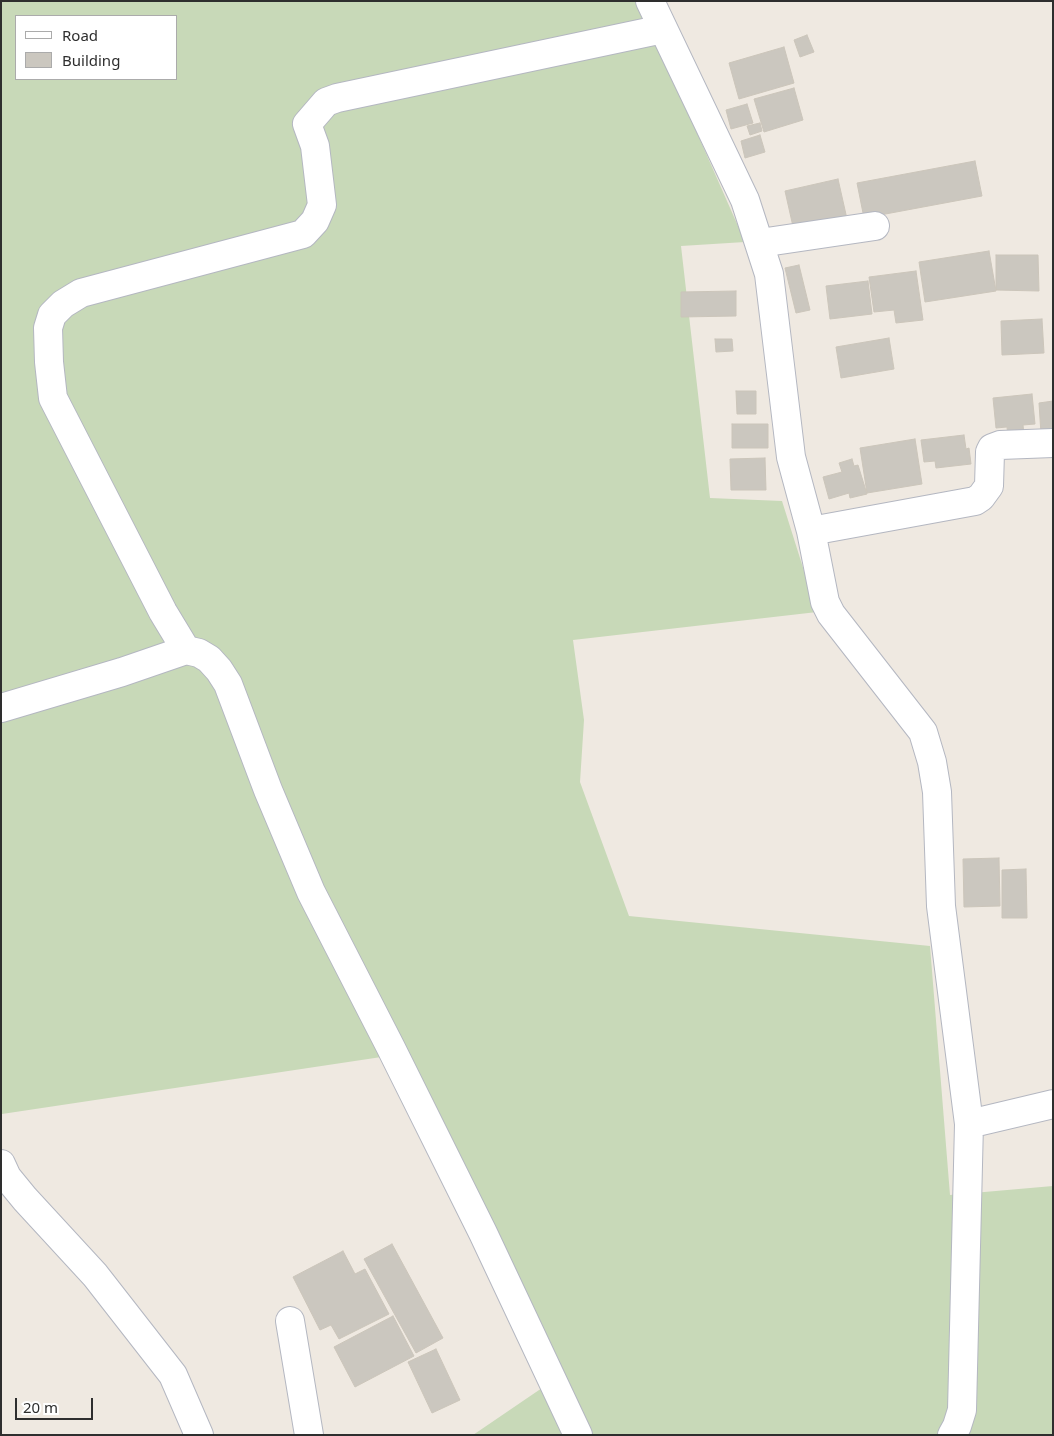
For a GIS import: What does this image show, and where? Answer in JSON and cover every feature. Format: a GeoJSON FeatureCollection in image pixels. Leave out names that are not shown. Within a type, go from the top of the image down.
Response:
{"type":"FeatureCollection","features":[{"type":"Feature","properties":{"kind":"street"},"geometry":{"type":"LineString","coordinates":[[650,1],[745,200],[770,274],[791,457],[811,531],[825,602],[830,614],[923,732],[932,762],[937,792],[941,906],[968,1124],[962,1410],[952,1435]]}},
{"type":"Feature","properties":{"kind":"street"},"geometry":{"type":"LineString","coordinates":[[186,650],[163,612],[53,398],[48,328],[52,315],[63,304],[81,293],[303,234],[315,221],[322,205],[315,146],[307,124],[326,102],[337,98],[663,29]]}},
{"type":"Feature","properties":{"kind":"street"},"geometry":{"type":"LineString","coordinates":[[760,243],[875,226]]}},
{"type":"Feature","properties":{"kind":"street"},"geometry":{"type":"LineString","coordinates":[[811,531],[975,501],[981,497],[989,486],[990,452],[992,448],[1000,445],[1053,443]]}},
{"type":"Feature","properties":{"kind":"street"},"geometry":{"type":"LineString","coordinates":[[1,708],[122,672],[186,650],[199,653],[209,659],[228,684],[268,790],[311,892],[392,1048],[483,1233],[578,1435]]}},
{"type":"Feature","properties":{"kind":"street"},"geometry":{"type":"LineString","coordinates":[[968,1124],[1053,1104]]}},
{"type":"Feature","properties":{"kind":"street"},"geometry":{"type":"LineString","coordinates":[[1,1164],[7,1177],[95,1276],[172,1375],[192,1416],[198,1435]]}},
{"type":"Feature","properties":{"kind":"street"},"geometry":{"type":"LineString","coordinates":[[290,1321],[309,1435]]}},
{"type":"Feature","properties":{"kind":"green space"},"geometry":{"type":"Polygon","coordinates":[[[1,1],[639,1],[745,242],[681,246],[710,498],[782,501],[817,612],[573,640],[584,720],[580,782],[629,916],[930,946],[950,1195],[1053,1186],[1053,1435],[473,1435],[542,1388],[388,1056],[2,1114],[1,1]]]}},
{"type":"Feature","properties":{"kind":"building"},"geometry":{"type":"Polygon","coordinates":[[[807,35],[814,52],[800,57],[794,40],[807,35]]]}},
{"type":"Feature","properties":{"kind":"building"},"geometry":{"type":"Polygon","coordinates":[[[784,47],[794,83],[739,99],[729,63],[784,47]]]}},
{"type":"Feature","properties":{"kind":"building"},"geometry":{"type":"Polygon","coordinates":[[[794,88],[803,120],[764,132],[754,99],[794,88]]]}},
{"type":"Feature","properties":{"kind":"building"},"geometry":{"type":"Polygon","coordinates":[[[747,104],[753,123],[731,129],[726,110],[747,104]]]}},
{"type":"Feature","properties":{"kind":"building"},"geometry":{"type":"Polygon","coordinates":[[[760,123],[762,131],[750,135],[747,126],[760,123]]]}},
{"type":"Feature","properties":{"kind":"building"},"geometry":{"type":"Polygon","coordinates":[[[760,135],[765,152],[745,158],[741,141],[760,135]]]}},
{"type":"Feature","properties":{"kind":"building"},"geometry":{"type":"Polygon","coordinates":[[[975,161],[982,196],[864,218],[857,183],[975,161]]]}},
{"type":"Feature","properties":{"kind":"building"},"geometry":{"type":"Polygon","coordinates":[[[838,179],[847,219],[794,231],[785,191],[838,179]]]}},
{"type":"Feature","properties":{"kind":"building"},"geometry":{"type":"Polygon","coordinates":[[[989,251],[996,291],[925,302],[919,262],[989,251]]]}},
{"type":"Feature","properties":{"kind":"building"},"geometry":{"type":"Polygon","coordinates":[[[996,255],[1038,255],[1039,291],[996,290],[996,255]]]}},
{"type":"Feature","properties":{"kind":"building"},"geometry":{"type":"Polygon","coordinates":[[[799,265],[810,310],[796,313],[785,268],[799,265]]]}},
{"type":"Feature","properties":{"kind":"building"},"geometry":{"type":"Polygon","coordinates":[[[916,271],[923,320],[896,323],[894,310],[874,312],[869,277],[916,271]]]}},
{"type":"Feature","properties":{"kind":"building"},"geometry":{"type":"Polygon","coordinates":[[[868,281],[872,314],[830,319],[826,286],[868,281]]]}},
{"type":"Feature","properties":{"kind":"building"},"geometry":{"type":"Polygon","coordinates":[[[736,291],[736,316],[681,317],[681,292],[736,291]]]}},
{"type":"Feature","properties":{"kind":"building"},"geometry":{"type":"Polygon","coordinates":[[[1042,319],[1044,353],[1002,355],[1001,321],[1042,319]]]}},
{"type":"Feature","properties":{"kind":"building"},"geometry":{"type":"Polygon","coordinates":[[[889,338],[894,369],[841,378],[836,347],[889,338]]]}},
{"type":"Feature","properties":{"kind":"building"},"geometry":{"type":"Polygon","coordinates":[[[715,339],[732,339],[733,351],[716,352],[715,339]]]}},
{"type":"Feature","properties":{"kind":"building"},"geometry":{"type":"Polygon","coordinates":[[[736,391],[756,391],[756,414],[737,414],[736,391]]]}},
{"type":"Feature","properties":{"kind":"building"},"geometry":{"type":"Polygon","coordinates":[[[1032,394],[1035,424],[1023,425],[1024,435],[1008,437],[1007,427],[996,428],[993,398],[1032,394]]]}},
{"type":"Feature","properties":{"kind":"building"},"geometry":{"type":"Polygon","coordinates":[[[1053,401],[1053,433],[1041,434],[1039,403],[1053,401]]]}},
{"type":"Feature","properties":{"kind":"building"},"geometry":{"type":"Polygon","coordinates":[[[732,424],[768,424],[768,448],[732,448],[732,424]]]}},
{"type":"Feature","properties":{"kind":"building"},"geometry":{"type":"Polygon","coordinates":[[[964,435],[966,449],[969,448],[971,464],[936,468],[935,461],[924,462],[921,440],[964,435]]]}},
{"type":"Feature","properties":{"kind":"building"},"geometry":{"type":"Polygon","coordinates":[[[915,439],[922,484],[867,493],[860,448],[915,439]]]}},
{"type":"Feature","properties":{"kind":"building"},"geometry":{"type":"Polygon","coordinates":[[[765,458],[766,490],[731,490],[730,459],[765,458]]]}},
{"type":"Feature","properties":{"kind":"building"},"geometry":{"type":"Polygon","coordinates":[[[852,459],[854,466],[858,465],[867,494],[850,498],[849,493],[829,499],[823,477],[842,472],[839,463],[852,459]]]}},
{"type":"Feature","properties":{"kind":"building"},"geometry":{"type":"Polygon","coordinates":[[[999,858],[1000,906],[964,907],[963,859],[999,858]]]}},
{"type":"Feature","properties":{"kind":"building"},"geometry":{"type":"Polygon","coordinates":[[[1026,869],[1027,918],[1002,918],[1002,870],[1026,869]]]}},
{"type":"Feature","properties":{"kind":"building"},"geometry":{"type":"Polygon","coordinates":[[[392,1244],[443,1338],[416,1353],[364,1259],[392,1244]]]}},
{"type":"Feature","properties":{"kind":"building"},"geometry":{"type":"Polygon","coordinates":[[[343,1251],[355,1274],[365,1269],[389,1314],[339,1339],[331,1325],[320,1330],[293,1277],[343,1251]]]}},
{"type":"Feature","properties":{"kind":"building"},"geometry":{"type":"Polygon","coordinates":[[[393,1316],[414,1356],[355,1387],[334,1347],[393,1316]]]}},
{"type":"Feature","properties":{"kind":"building"},"geometry":{"type":"Polygon","coordinates":[[[436,1349],[460,1400],[432,1413],[408,1362],[436,1349]]]}}]}
